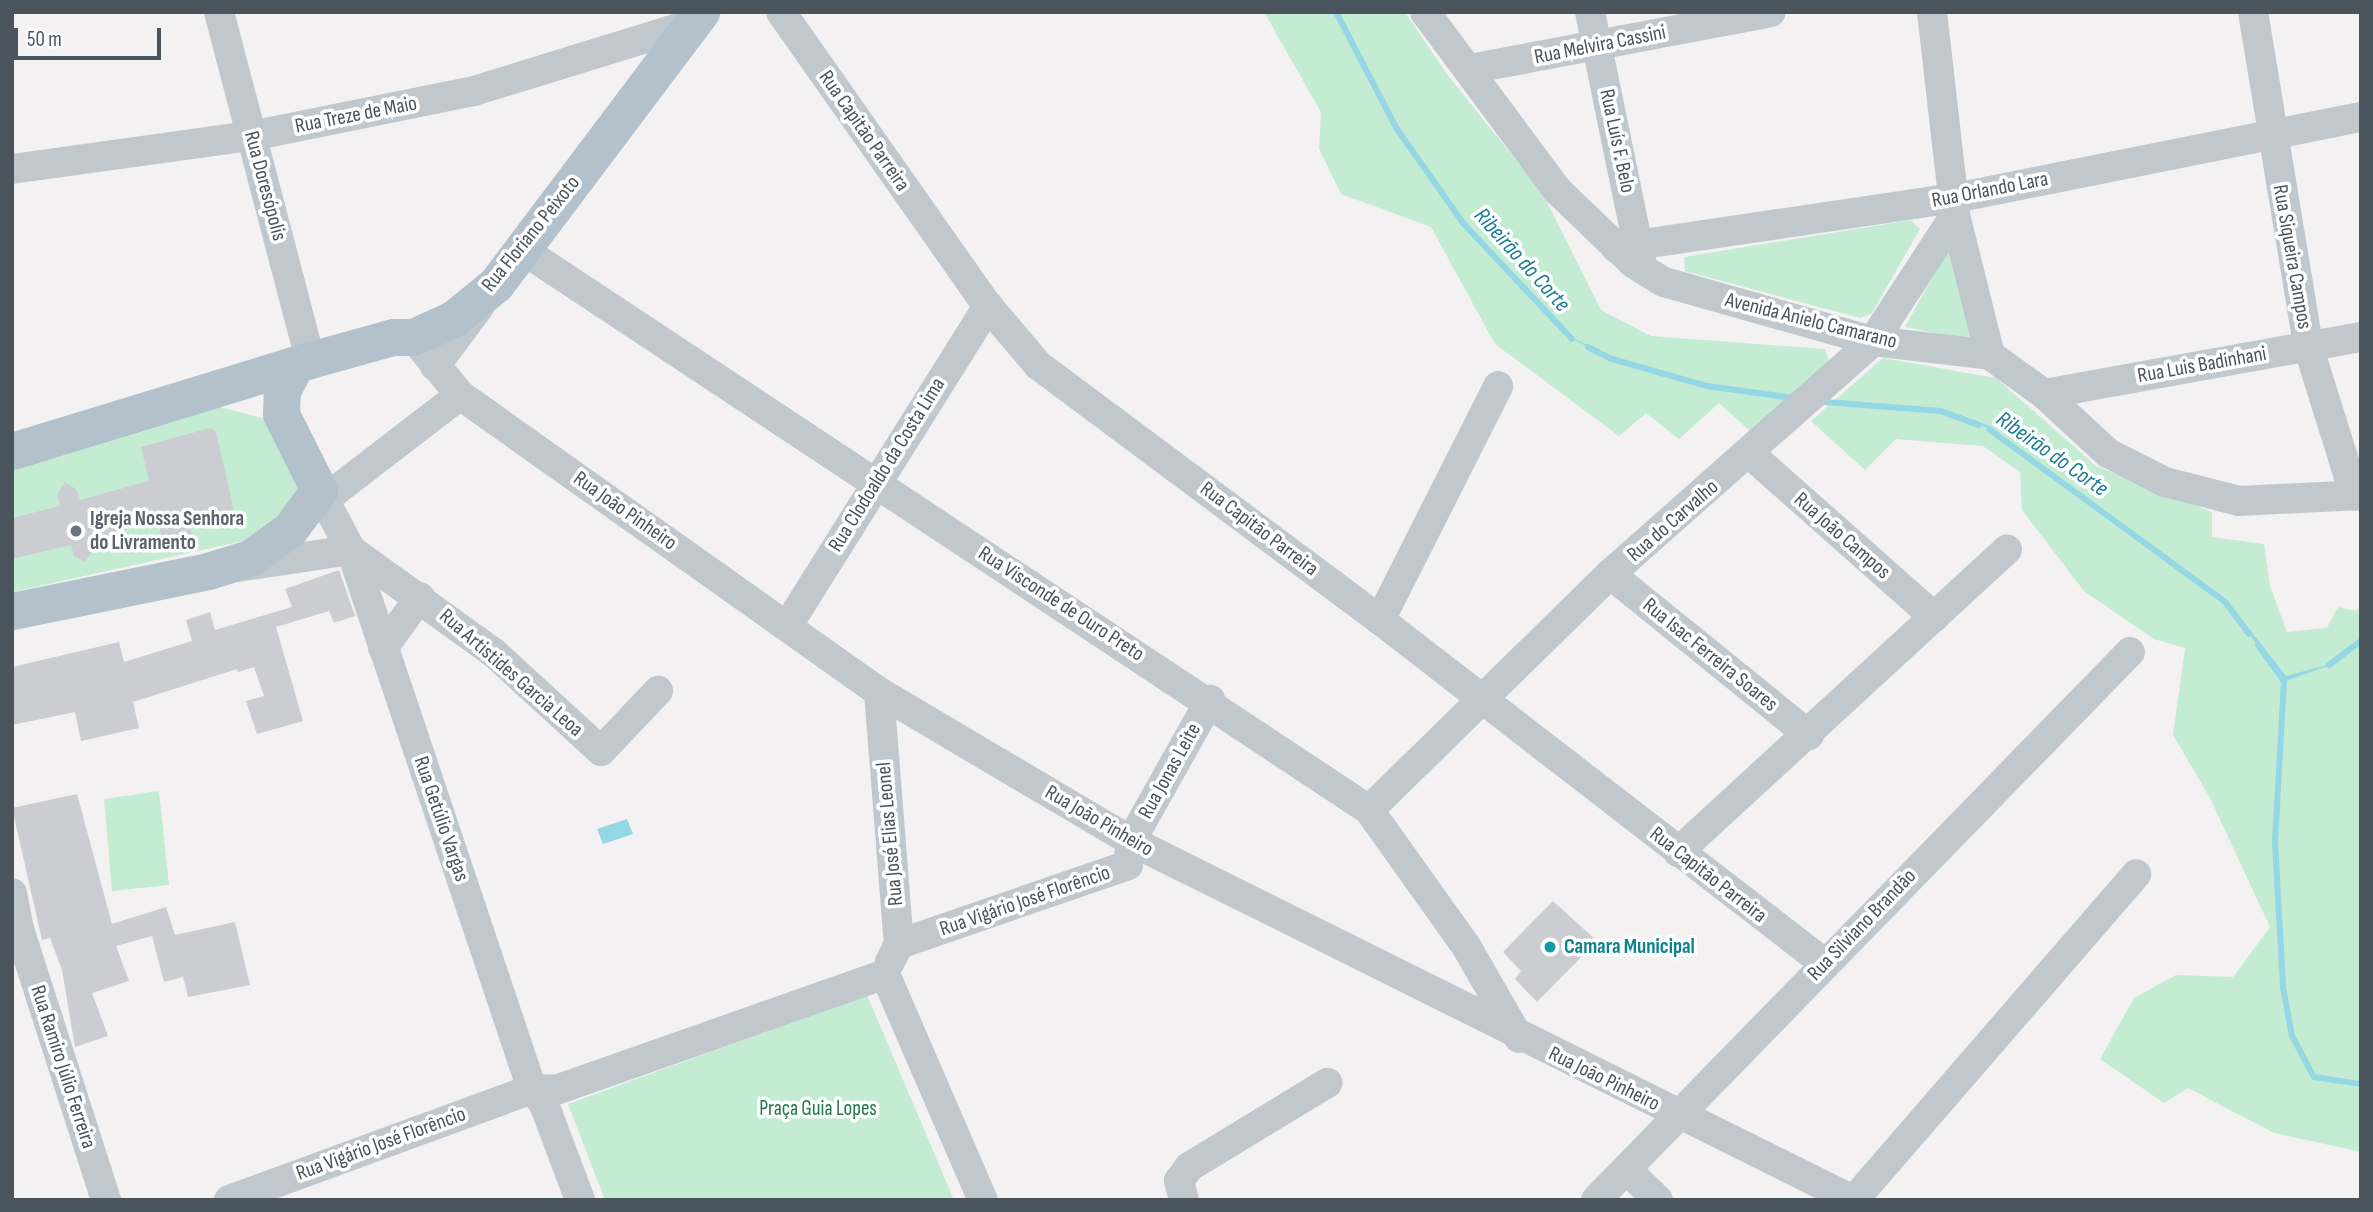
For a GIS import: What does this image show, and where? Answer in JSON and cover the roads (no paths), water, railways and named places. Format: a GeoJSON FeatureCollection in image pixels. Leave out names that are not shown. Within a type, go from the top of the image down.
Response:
{"type":"FeatureCollection","features":[{"type":"Feature","properties":{"kind":"main road","name":"Rua Floriano Peixoto"},"geometry":{"type":"LineString","coordinates":[[141,410],[393,337],[432,345],[453,319],[496,284],[696,18]]}},
{"type":"Feature","properties":{"kind":"main road"},"geometry":{"type":"LineString","coordinates":[[12,611],[208,571],[250,558],[290,529],[322,494],[281,414],[282,391],[303,362]]}},
{"type":"Feature","properties":{"kind":"main road"},"geometry":{"type":"LineString","coordinates":[[12,451],[141,410],[232,401],[281,414]]}},
{"type":"Feature","properties":{"kind":"street","name":"Rua Doresópolis"},"geometry":{"type":"LineString","coordinates":[[219,12],[251,135],[303,362]]}},
{"type":"Feature","properties":{"kind":"street","name":"Rua Capitão Parreira"},"geometry":{"type":"LineString","coordinates":[[781,12],[988,306],[1038,365],[1380,620],[1824,963]]}},
{"type":"Feature","properties":{"kind":"street","name":"Avenida Anielo Camarano"},"geometry":{"type":"LineString","coordinates":[[1425,12],[1470,69],[1557,190],[1664,282],[1873,341],[1990,355],[2044,394],[2108,453],[2165,482],[2239,501],[2358,495]]}},
{"type":"Feature","properties":{"kind":"street","name":"Rua Luís F. Belo"},"geometry":{"type":"LineString","coordinates":[[1590,12],[1633,255]]}},
{"type":"Feature","properties":{"kind":"street","name":"Rua Melvira Cassini"},"geometry":{"type":"LineString","coordinates":[[1470,69],[1771,12]]}},
{"type":"Feature","properties":{"kind":"street"},"geometry":{"type":"LineString","coordinates":[[1932,12],[1955,206],[1990,355]]}},
{"type":"Feature","properties":{"kind":"street","name":"Rua Siqueira Campos"},"geometry":{"type":"LineString","coordinates":[[2253,12],[2270,132],[2308,346],[2358,495]]}},
{"type":"Feature","properties":{"kind":"street","name":"Rua Treze de Maio"},"geometry":{"type":"LineString","coordinates":[[12,169],[251,135],[474,91],[696,18]]}},
{"type":"Feature","properties":{"kind":"street","name":"Rua Orlando Lara"},"geometry":{"type":"LineString","coordinates":[[1633,255],[1955,206],[2270,132],[2361,117]]}},
{"type":"Feature","properties":{"kind":"street","name":"Rua do Carvalho"},"geometry":{"type":"LineString","coordinates":[[1369,810],[1480,698],[1611,574],[1847,368],[1873,341],[1955,206]]}},
{"type":"Feature","properties":{"kind":"street","name":"Rua Visconde de Ouro Preto"},"geometry":{"type":"LineString","coordinates":[[523,250],[1210,700],[1369,810],[1466,946],[1520,1038]]}},
{"type":"Feature","properties":{"kind":"street","name":"Rua Clodoaldo da Costa Lima"},"geometry":{"type":"LineString","coordinates":[[788,625],[988,306]]}},
{"type":"Feature","properties":{"kind":"street","name":"Rua Luis Badinhani"},"geometry":{"type":"LineString","coordinates":[[2044,394],[2361,337]]}},
{"type":"Feature","properties":{"kind":"street","name":"Rua João Pinheiro"},"geometry":{"type":"LineString","coordinates":[[432,345],[460,395],[879,692],[1131,841],[1520,1038],[1854,1200]]}},
{"type":"Feature","properties":{"kind":"street"},"geometry":{"type":"LineString","coordinates":[[1380,620],[1498,386]]}},
{"type":"Feature","properties":{"kind":"street"},"geometry":{"type":"LineString","coordinates":[[322,494],[460,395]]}},
{"type":"Feature","properties":{"kind":"street","name":"Rua João Campos"},"geometry":{"type":"LineString","coordinates":[[1750,454],[1934,617]]}},
{"type":"Feature","properties":{"kind":"street","name":"Rua Getúlio Vargas"},"geometry":{"type":"LineString","coordinates":[[322,494],[351,550],[383,648],[544,1094]]}},
{"type":"Feature","properties":{"kind":"street"},"geometry":{"type":"LineString","coordinates":[[1678,852],[1809,735],[2007,549]]}},
{"type":"Feature","properties":{"kind":"street"},"geometry":{"type":"LineString","coordinates":[[208,571],[351,550]]}},
{"type":"Feature","properties":{"kind":"street","name":"Rua Artistides Garcia Leoa"},"geometry":{"type":"LineString","coordinates":[[351,550],[420,597],[494,653],[601,751],[658,691]]}},
{"type":"Feature","properties":{"kind":"street","name":"Rua Isac Ferreira Soares"},"geometry":{"type":"LineString","coordinates":[[1611,574],[1809,735]]}},
{"type":"Feature","properties":{"kind":"street"},"geometry":{"type":"LineString","coordinates":[[383,648],[420,597]]}},
{"type":"Feature","properties":{"kind":"street","name":"Rua Silviano Brandão"},"geometry":{"type":"LineString","coordinates":[[1596,1200],[1824,963],[2130,652]]}},
{"type":"Feature","properties":{"kind":"street","name":"Rua José Elias Leonel"},"geometry":{"type":"LineString","coordinates":[[879,692],[899,944],[885,974]]}},
{"type":"Feature","properties":{"kind":"street","name":"Rua Jonas Leite"},"geometry":{"type":"LineString","coordinates":[[1131,841],[1210,700]]}},
{"type":"Feature","properties":{"kind":"street","name":"Rua Vigário José Florêncio"},"geometry":{"type":"LineString","coordinates":[[899,944],[1128,864],[1131,841]]}},
{"type":"Feature","properties":{"kind":"street"},"geometry":{"type":"LineString","coordinates":[[1854,1200],[2136,874]]}},
{"type":"Feature","properties":{"kind":"street","name":"Rua Ramiro Júlio Ferreira"},"geometry":{"type":"LineString","coordinates":[[12,893],[15,930],[106,1200]]}},
{"type":"Feature","properties":{"kind":"street"},"geometry":{"type":"LineString","coordinates":[[580,1200],[544,1094],[885,974],[983,1200]]}},
{"type":"Feature","properties":{"kind":"street"},"geometry":{"type":"LineString","coordinates":[[1180,1199],[1179,1181],[1189,1167],[1327,1083]]}},
{"type":"Feature","properties":{"kind":"street","name":"Rua Vigário José Florêncio"},"geometry":{"type":"LineString","coordinates":[[229,1200],[544,1094]]}},
{"type":"Feature","properties":{"kind":"street"},"geometry":{"type":"LineString","coordinates":[[1627,1170],[1658,1200]]}},
{"type":"Feature","properties":{"kind":"water"},"geometry":{"type":"Polygon","coordinates":[[[1397,129],[1464,222],[1568,336],[1613,357],[1707,385],[1860,404],[1941,408],[1987,425],[2226,599],[2286,676],[2327,665],[2361,641],[2328,666],[2285,681],[2275,843],[2284,681],[2225,602],[1986,427],[1940,411],[1859,407],[1707,386],[1612,359],[1568,337],[1463,223],[1397,129]]]}},
{"type":"Feature","properties":{"kind":"water"},"geometry":{"type":"Polygon","coordinates":[[[627,819],[633,834],[603,844],[597,829],[627,819]]]}},
{"type":"Feature","properties":{"kind":"water"},"geometry":{"type":"Polygon","coordinates":[[[2283,987],[2293,1036],[2315,1077],[2361,1084],[2314,1077],[2292,1036],[2283,987]]]}},
{"type":"Feature","properties":{"kind":"waterway","name":"Ribeirão do Corte"},"geometry":{"type":"LineString","coordinates":[[1336,12],[1397,129],[1463,223],[1572,339]]}},
{"type":"Feature","properties":{"kind":"waterway","name":"Ribeirão do Corte"},"geometry":{"type":"LineString","coordinates":[[1588,347],[1612,359],[1707,386],[1793,398]]}},
{"type":"Feature","properties":{"kind":"waterway","name":"Ribeirão do Corte"},"geometry":{"type":"LineString","coordinates":[[1825,402],[1940,411],[1979,425]]}},
{"type":"Feature","properties":{"kind":"waterway","name":"Ribeirão do Corte"},"geometry":{"type":"LineString","coordinates":[[1989,429],[2225,602],[2249,634]]}},
{"type":"Feature","properties":{"kind":"waterway"},"geometry":{"type":"LineString","coordinates":[[2329,665],[2361,641]]}},
{"type":"Feature","properties":{"kind":"waterway","name":"Ribeirão do Corte"},"geometry":{"type":"LineString","coordinates":[[2258,645],[2284,681],[2275,843],[2283,987],[2292,1036],[2314,1077],[2361,1084]]}},
{"type":"Feature","properties":{"kind":"place","name":"Igreja Nossa Senhora do Livramento"},"geometry":{"type":"Point","coordinates":[76,531]}},
{"type":"Feature","properties":{"kind":"place","name":"Camara Municipal"},"geometry":{"type":"Point","coordinates":[1550,947]}},
{"type":"Feature","properties":{"kind":"park label","name":"Praça Guia Lopes"},"geometry":{"type":"Point","coordinates":[818,1109]}}]}
